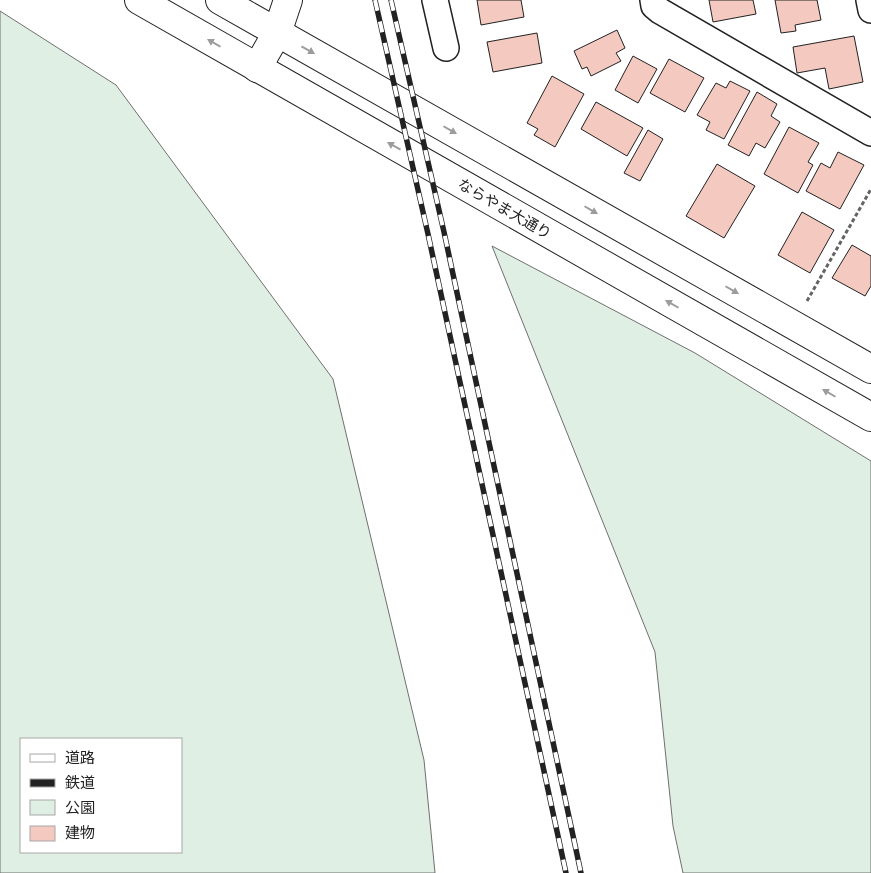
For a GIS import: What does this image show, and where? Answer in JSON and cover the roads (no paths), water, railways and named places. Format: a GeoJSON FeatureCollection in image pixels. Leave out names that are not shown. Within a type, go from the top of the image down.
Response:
{"type":"FeatureCollection","features":[{"type":"Feature","properties":{"kind":"street","name":"ならやま大通り"},"geometry":{"type":"LineString","coordinates":[[139,0],[871,417]]}},
{"type":"Feature","properties":{"kind":"street"},"geometry":{"type":"LineString","coordinates":[[220,0],[871,369]]}},
{"type":"Feature","properties":{"kind":"street"},"geometry":{"type":"LineString","coordinates":[[257,68],[277,33],[288,0]]}},
{"type":"Feature","properties":{"kind":"street"},"geometry":{"type":"LineString","coordinates":[[436,0],[446,48]]}},
{"type":"Feature","properties":{"kind":"street"},"geometry":{"type":"LineString","coordinates":[[653,0],[654,6],[660,11],[871,133]]}},
{"type":"Feature","properties":{"kind":"street"},"geometry":{"type":"LineString","coordinates":[[869,0],[871,10]]}},
{"type":"Feature","properties":{"kind":"railway"},"geometry":{"type":"LineString","coordinates":[[375,0],[428,234],[566,873]]}},
{"type":"Feature","properties":{"kind":"railway"},"geometry":{"type":"LineString","coordinates":[[391,0],[444,232],[581,873]]}}]}
